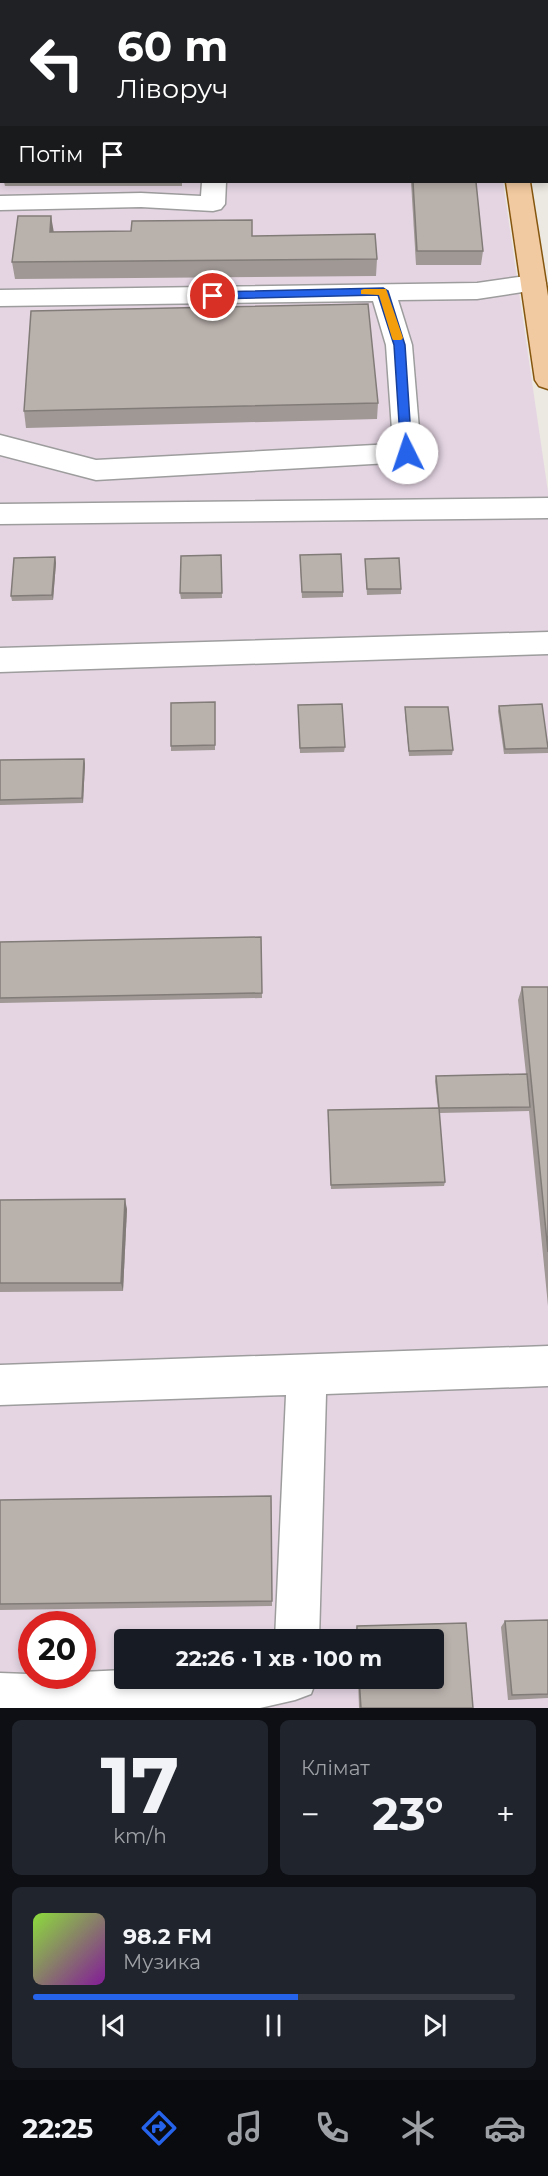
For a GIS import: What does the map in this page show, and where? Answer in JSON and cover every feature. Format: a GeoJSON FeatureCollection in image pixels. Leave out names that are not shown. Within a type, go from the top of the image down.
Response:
{"type":"FeatureCollection","features":[{"type":"Feature","properties":{"kind":"main road"},"geometry":{"type":"LineString","coordinates":[[518,183],[548,380]]}},
{"type":"Feature","properties":{"kind":"lane"},"geometry":{"type":"LineString","coordinates":[[0,203],[141,200],[213,204],[214,183]]}},
{"type":"Feature","properties":{"kind":"lane"},"geometry":{"type":"LineString","coordinates":[[0,298],[477,291],[533,284]]}},
{"type":"Feature","properties":{"kind":"lane"},"geometry":{"type":"LineString","coordinates":[[0,444],[15,450],[96,470],[407,453],[399,345],[383,291]]}},
{"type":"Feature","properties":{"kind":"lane"},"geometry":{"type":"LineString","coordinates":[[0,514],[548,508]]}},
{"type":"Feature","properties":{"kind":"lane"},"geometry":{"type":"LineString","coordinates":[[0,660],[548,643]]}},
{"type":"Feature","properties":{"kind":"lane"},"geometry":{"type":"LineString","coordinates":[[0,1385],[548,1366]]}},
{"type":"Feature","properties":{"kind":"lane"},"geometry":{"type":"LineString","coordinates":[[297,1629],[307,1374]]}},
{"type":"Feature","properties":{"kind":"lane"},"geometry":{"type":"LineString","coordinates":[[0,1695],[38,1697],[199,1689]]}},
{"type":"Feature","properties":{"kind":"shaded area"},"geometry":{"type":"Polygon","coordinates":[[[0,183],[503,183],[548,492],[548,1708],[0,1708],[0,183]]]}},
{"type":"Feature","properties":{"kind":"building"},"geometry":{"type":"Polygon","coordinates":[[[413,183],[476,183],[483,251],[417,251],[413,183]]]}},
{"type":"Feature","properties":{"kind":"building"},"geometry":{"type":"Polygon","coordinates":[[[18,216],[51,216],[50,232],[131,231],[132,221],[252,220],[252,236],[375,234],[377,259],[12,262],[18,216]]]}},
{"type":"Feature","properties":{"kind":"building"},"geometry":{"type":"Polygon","coordinates":[[[368,304],[378,403],[24,411],[31,311],[368,304]]]}},
{"type":"Feature","properties":{"kind":"building"},"geometry":{"type":"Polygon","coordinates":[[[341,554],[343,592],[302,592],[300,555],[341,554]]]}},
{"type":"Feature","properties":{"kind":"building"},"geometry":{"type":"Polygon","coordinates":[[[221,555],[222,593],[180,593],[181,556],[221,555]]]}},
{"type":"Feature","properties":{"kind":"building"},"geometry":{"type":"Polygon","coordinates":[[[55,557],[52,595],[11,596],[14,558],[55,557]]]}},
{"type":"Feature","properties":{"kind":"building"},"geometry":{"type":"Polygon","coordinates":[[[399,558],[401,589],[367,589],[365,559],[399,558]]]}},
{"type":"Feature","properties":{"kind":"building"},"geometry":{"type":"Polygon","coordinates":[[[215,702],[215,745],[171,746],[171,703],[215,702]]]}},
{"type":"Feature","properties":{"kind":"building"},"geometry":{"type":"Polygon","coordinates":[[[342,704],[345,747],[300,748],[298,705],[342,704]]]}},
{"type":"Feature","properties":{"kind":"building"},"geometry":{"type":"Polygon","coordinates":[[[542,704],[548,748],[505,749],[499,706],[542,704]]]}},
{"type":"Feature","properties":{"kind":"building"},"geometry":{"type":"Polygon","coordinates":[[[405,707],[448,707],[453,750],[409,751],[405,707]]]}},
{"type":"Feature","properties":{"kind":"building"},"geometry":{"type":"Polygon","coordinates":[[[84,759],[82,798],[0,800],[0,760],[84,759]]]}},
{"type":"Feature","properties":{"kind":"building"},"geometry":{"type":"Polygon","coordinates":[[[261,937],[262,993],[0,998],[0,942],[261,937]]]}},
{"type":"Feature","properties":{"kind":"building"},"geometry":{"type":"Polygon","coordinates":[[[522,987],[548,987],[548,1252],[522,987]]]}},
{"type":"Feature","properties":{"kind":"building"},"geometry":{"type":"Polygon","coordinates":[[[527,1074],[530,1107],[439,1108],[436,1076],[527,1074]]]}},
{"type":"Feature","properties":{"kind":"building"},"geometry":{"type":"Polygon","coordinates":[[[439,1108],[445,1182],[331,1185],[328,1110],[439,1108]]]}},
{"type":"Feature","properties":{"kind":"building"},"geometry":{"type":"Polygon","coordinates":[[[125,1199],[121,1283],[0,1283],[0,1200],[125,1199]]]}},
{"type":"Feature","properties":{"kind":"building"},"geometry":{"type":"Polygon","coordinates":[[[271,1496],[272,1601],[0,1604],[0,1500],[271,1496]]]}},
{"type":"Feature","properties":{"kind":"building"},"geometry":{"type":"Polygon","coordinates":[[[548,1620],[548,1694],[512,1695],[505,1621],[548,1620]]]}},
{"type":"Feature","properties":{"kind":"building"},"geometry":{"type":"Polygon","coordinates":[[[466,1623],[473,1708],[361,1708],[360,1689],[444,1689],[444,1629],[357,1629],[357,1626],[466,1623]]]}},
{"type":"Feature","properties":{"kind":"slow traffic"},"geometry":{"type":"LineString","coordinates":[[364,292],[383,291],[397,338]]}},
{"type":"Feature","properties":{"kind":"route"},"geometry":{"type":"LineString","coordinates":[[213,296],[383,291],[399,345],[407,453]]}}]}
